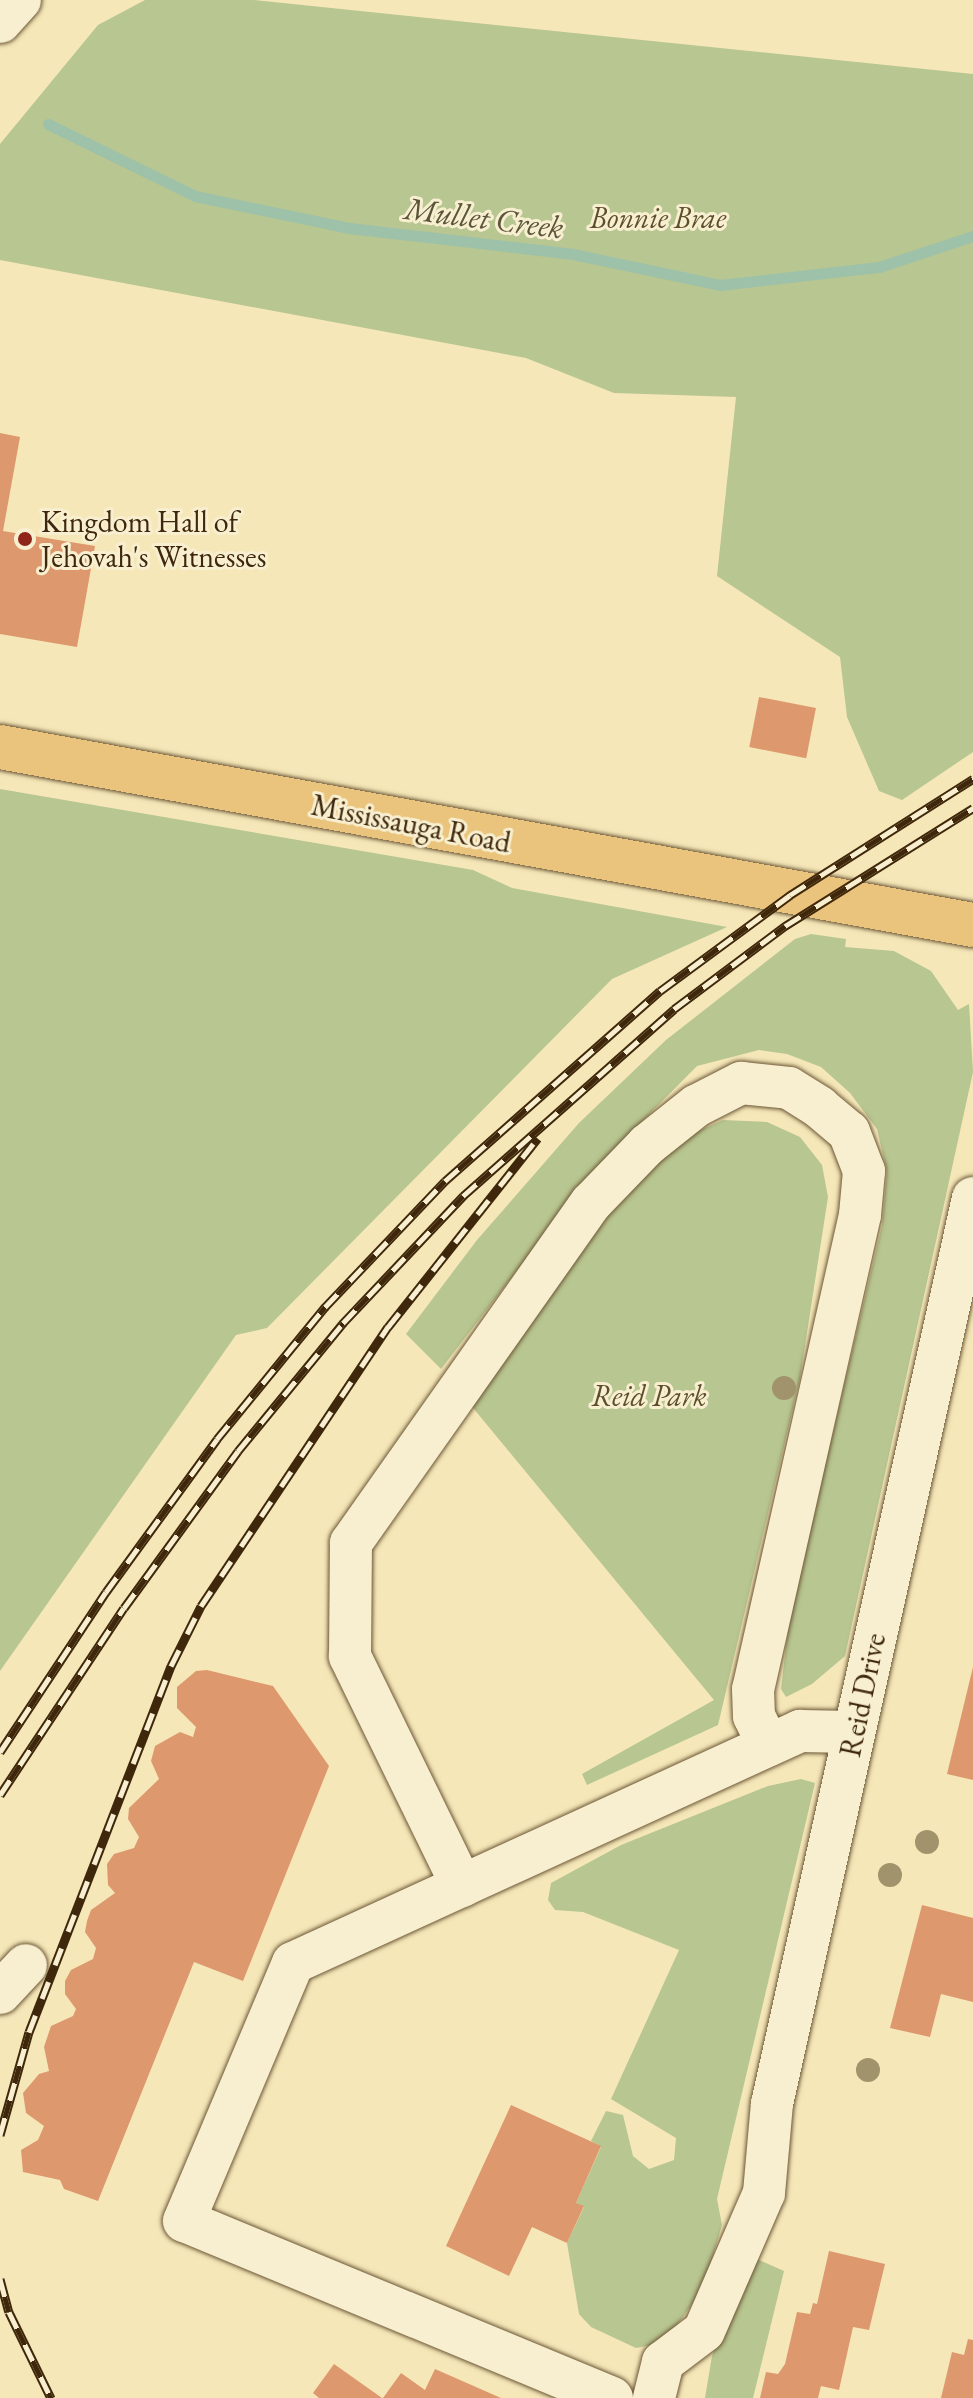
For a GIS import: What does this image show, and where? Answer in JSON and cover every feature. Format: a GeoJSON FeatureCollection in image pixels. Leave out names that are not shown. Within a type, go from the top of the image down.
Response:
{"type":"FeatureCollection","features":[{"type":"Feature","properties":{"kind":"main road","name":"Mississauga Road"},"geometry":{"type":"LineString","coordinates":[[0,747],[823,902],[973,925]]}},
{"type":"Feature","properties":{"kind":"street"},"geometry":{"type":"LineString","coordinates":[[0,22],[20,0]]}},
{"type":"Feature","properties":{"kind":"street"},"geometry":{"type":"LineString","coordinates":[[462,1886],[350,1656],[351,1543],[591,1203],[647,1145],[696,1106],[741,1083],[789,1088],[819,1107],[849,1132],[864,1171],[860,1215],[753,1689],[754,1716],[768,1745]]}},
{"type":"Feature","properties":{"kind":"street","name":"Reid Drive"},"geometry":{"type":"LineString","coordinates":[[654,2398],[663,2362],[704,2331],[764,2193],[770,2112],[854,1732],[968,1250],[973,1198]]}},
{"type":"Feature","properties":{"kind":"street"},"geometry":{"type":"LineString","coordinates":[[612,2398],[184,2221],[293,1963],[800,1731],[854,1732]]}},
{"type":"Feature","properties":{"kind":"green space","name":"Bonnie Brae"},"geometry":{"type":"Polygon","coordinates":[[[145,0],[253,0],[973,74],[973,752],[902,800],[879,791],[847,717],[840,657],[717,576],[736,397],[614,393],[526,358],[0,260],[0,144],[98,25],[145,0]]]}},
{"type":"Feature","properties":{"kind":"green space"},"geometry":{"type":"Polygon","coordinates":[[[0,789],[473,870],[512,888],[727,927],[612,979],[267,1328],[236,1335],[0,1671],[0,789]]]}},
{"type":"Feature","properties":{"kind":"green space"},"geometry":{"type":"Polygon","coordinates":[[[811,934],[846,939],[845,947],[894,951],[931,971],[958,1010],[969,1004],[973,1072],[845,1656],[812,1684],[786,1697],[781,1689],[790,1612],[882,1226],[887,1172],[877,1129],[850,1093],[821,1067],[787,1054],[759,1050],[697,1066],[595,1169],[441,1369],[406,1334],[477,1240],[579,1123],[666,1040],[795,939],[811,934]]]}},
{"type":"Feature","properties":{"kind":"green space","name":"Reid Park"},"geometry":{"type":"Polygon","coordinates":[[[723,1120],[767,1122],[800,1137],[822,1165],[828,1197],[800,1378],[718,1725],[587,1785],[582,1774],[714,1700],[469,1403],[599,1222],[676,1141],[723,1120]]]}},
{"type":"Feature","properties":{"kind":"green space"},"geometry":{"type":"Polygon","coordinates":[[[801,1779],[815,1783],[717,2199],[722,2225],[703,2289],[672,2332],[657,2344],[636,2348],[591,2327],[579,2314],[567,2243],[584,2207],[576,2203],[601,2147],[591,2141],[606,2111],[623,2115],[633,2156],[649,2169],[674,2160],[676,2138],[611,2099],[679,1950],[583,1912],[555,1910],[548,1900],[551,1883],[621,1845],[768,1786],[801,1779]]]}},
{"type":"Feature","properties":{"kind":"green space"},"geometry":{"type":"Polygon","coordinates":[[[750,2256],[784,2271],[753,2398],[705,2398],[712,2356],[750,2256]]]}},
{"type":"Feature","properties":{"kind":"building","name":"Kingdom Hall of Jehovah's Witnesses"},"geometry":{"type":"Polygon","coordinates":[[[0,433],[20,437],[3,531],[95,546],[77,647],[0,634],[0,433]]]}},
{"type":"Feature","properties":{"kind":"building"},"geometry":{"type":"Polygon","coordinates":[[[759,697],[816,708],[806,758],[749,747],[759,697]]]}},
{"type":"Feature","properties":{"kind":"building"},"geometry":{"type":"Polygon","coordinates":[[[973,1667],[973,1780],[947,1774],[973,1667]]]}},
{"type":"Feature","properties":{"kind":"building"},"geometry":{"type":"Polygon","coordinates":[[[207,1670],[273,1686],[329,1766],[243,1981],[194,1962],[98,2201],[64,2189],[60,2180],[23,2172],[21,2150],[38,2140],[44,2126],[26,2113],[23,2093],[39,2074],[49,2071],[44,2047],[51,2026],[73,2016],[76,2009],[65,1994],[65,1981],[71,1970],[93,1959],[96,1948],[85,1932],[87,1921],[91,1910],[115,1893],[108,1885],[107,1864],[114,1854],[134,1848],[139,1837],[128,1819],[129,1808],[159,1779],[151,1761],[155,1746],[180,1732],[193,1737],[196,1727],[177,1708],[177,1687],[196,1671],[207,1670]]]}},
{"type":"Feature","properties":{"kind":"building"},"geometry":{"type":"Polygon","coordinates":[[[922,1905],[973,1918],[973,2002],[941,1994],[930,2037],[890,2028],[922,1905]]]}},
{"type":"Feature","properties":{"kind":"building"},"geometry":{"type":"Polygon","coordinates":[[[511,2105],[601,2146],[576,2203],[584,2206],[567,2243],[532,2227],[509,2276],[446,2246],[511,2105]]]}},
{"type":"Feature","properties":{"kind":"building"},"geometry":{"type":"Polygon","coordinates":[[[829,2251],[885,2264],[869,2330],[853,2327],[839,2390],[821,2386],[818,2398],[760,2398],[766,2372],[778,2374],[785,2364],[797,2312],[810,2314],[813,2303],[817,2304],[829,2251]]]}},
{"type":"Feature","properties":{"kind":"building"},"geometry":{"type":"Polygon","coordinates":[[[968,2339],[973,2340],[973,2398],[941,2398],[952,2352],[964,2355],[968,2339]]]}},
{"type":"Feature","properties":{"kind":"building"},"geometry":{"type":"Polygon","coordinates":[[[334,2364],[382,2398],[319,2398],[313,2393],[334,2364]]]}},
{"type":"Feature","properties":{"kind":"building"},"geometry":{"type":"Polygon","coordinates":[[[435,2369],[501,2398],[383,2398],[401,2373],[425,2390],[435,2369]]]}},
{"type":"Feature","properties":{"kind":"waterway","name":"Mullet Creek"},"geometry":{"type":"LineString","coordinates":[[48,124],[195,196],[349,228],[573,254],[720,285],[879,267],[973,236]]}},
{"type":"Feature","properties":{"kind":"railway"},"geometry":{"type":"LineString","coordinates":[[0,1752],[106,1592],[217,1439],[325,1307],[445,1181],[660,991],[790,895],[973,779]]}},
{"type":"Feature","properties":{"kind":"railway"},"geometry":{"type":"LineString","coordinates":[[0,1795],[124,1608],[238,1451],[343,1323],[463,1196],[674,1009],[785,926],[973,808]]}},
{"type":"Feature","properties":{"kind":"railway"},"geometry":{"type":"LineString","coordinates":[[0,2135],[29,2032],[171,1666],[201,1606],[388,1327],[538,1138]]}},
{"type":"Feature","properties":{"kind":"railway"},"geometry":{"type":"LineString","coordinates":[[0,2279],[9,2312],[51,2398]]}},
{"type":"Feature","properties":{"kind":"place","name":"Kingdom Hall of Jehovah's Witnesses"},"geometry":{"type":"Point","coordinates":[25,539]}}]}
